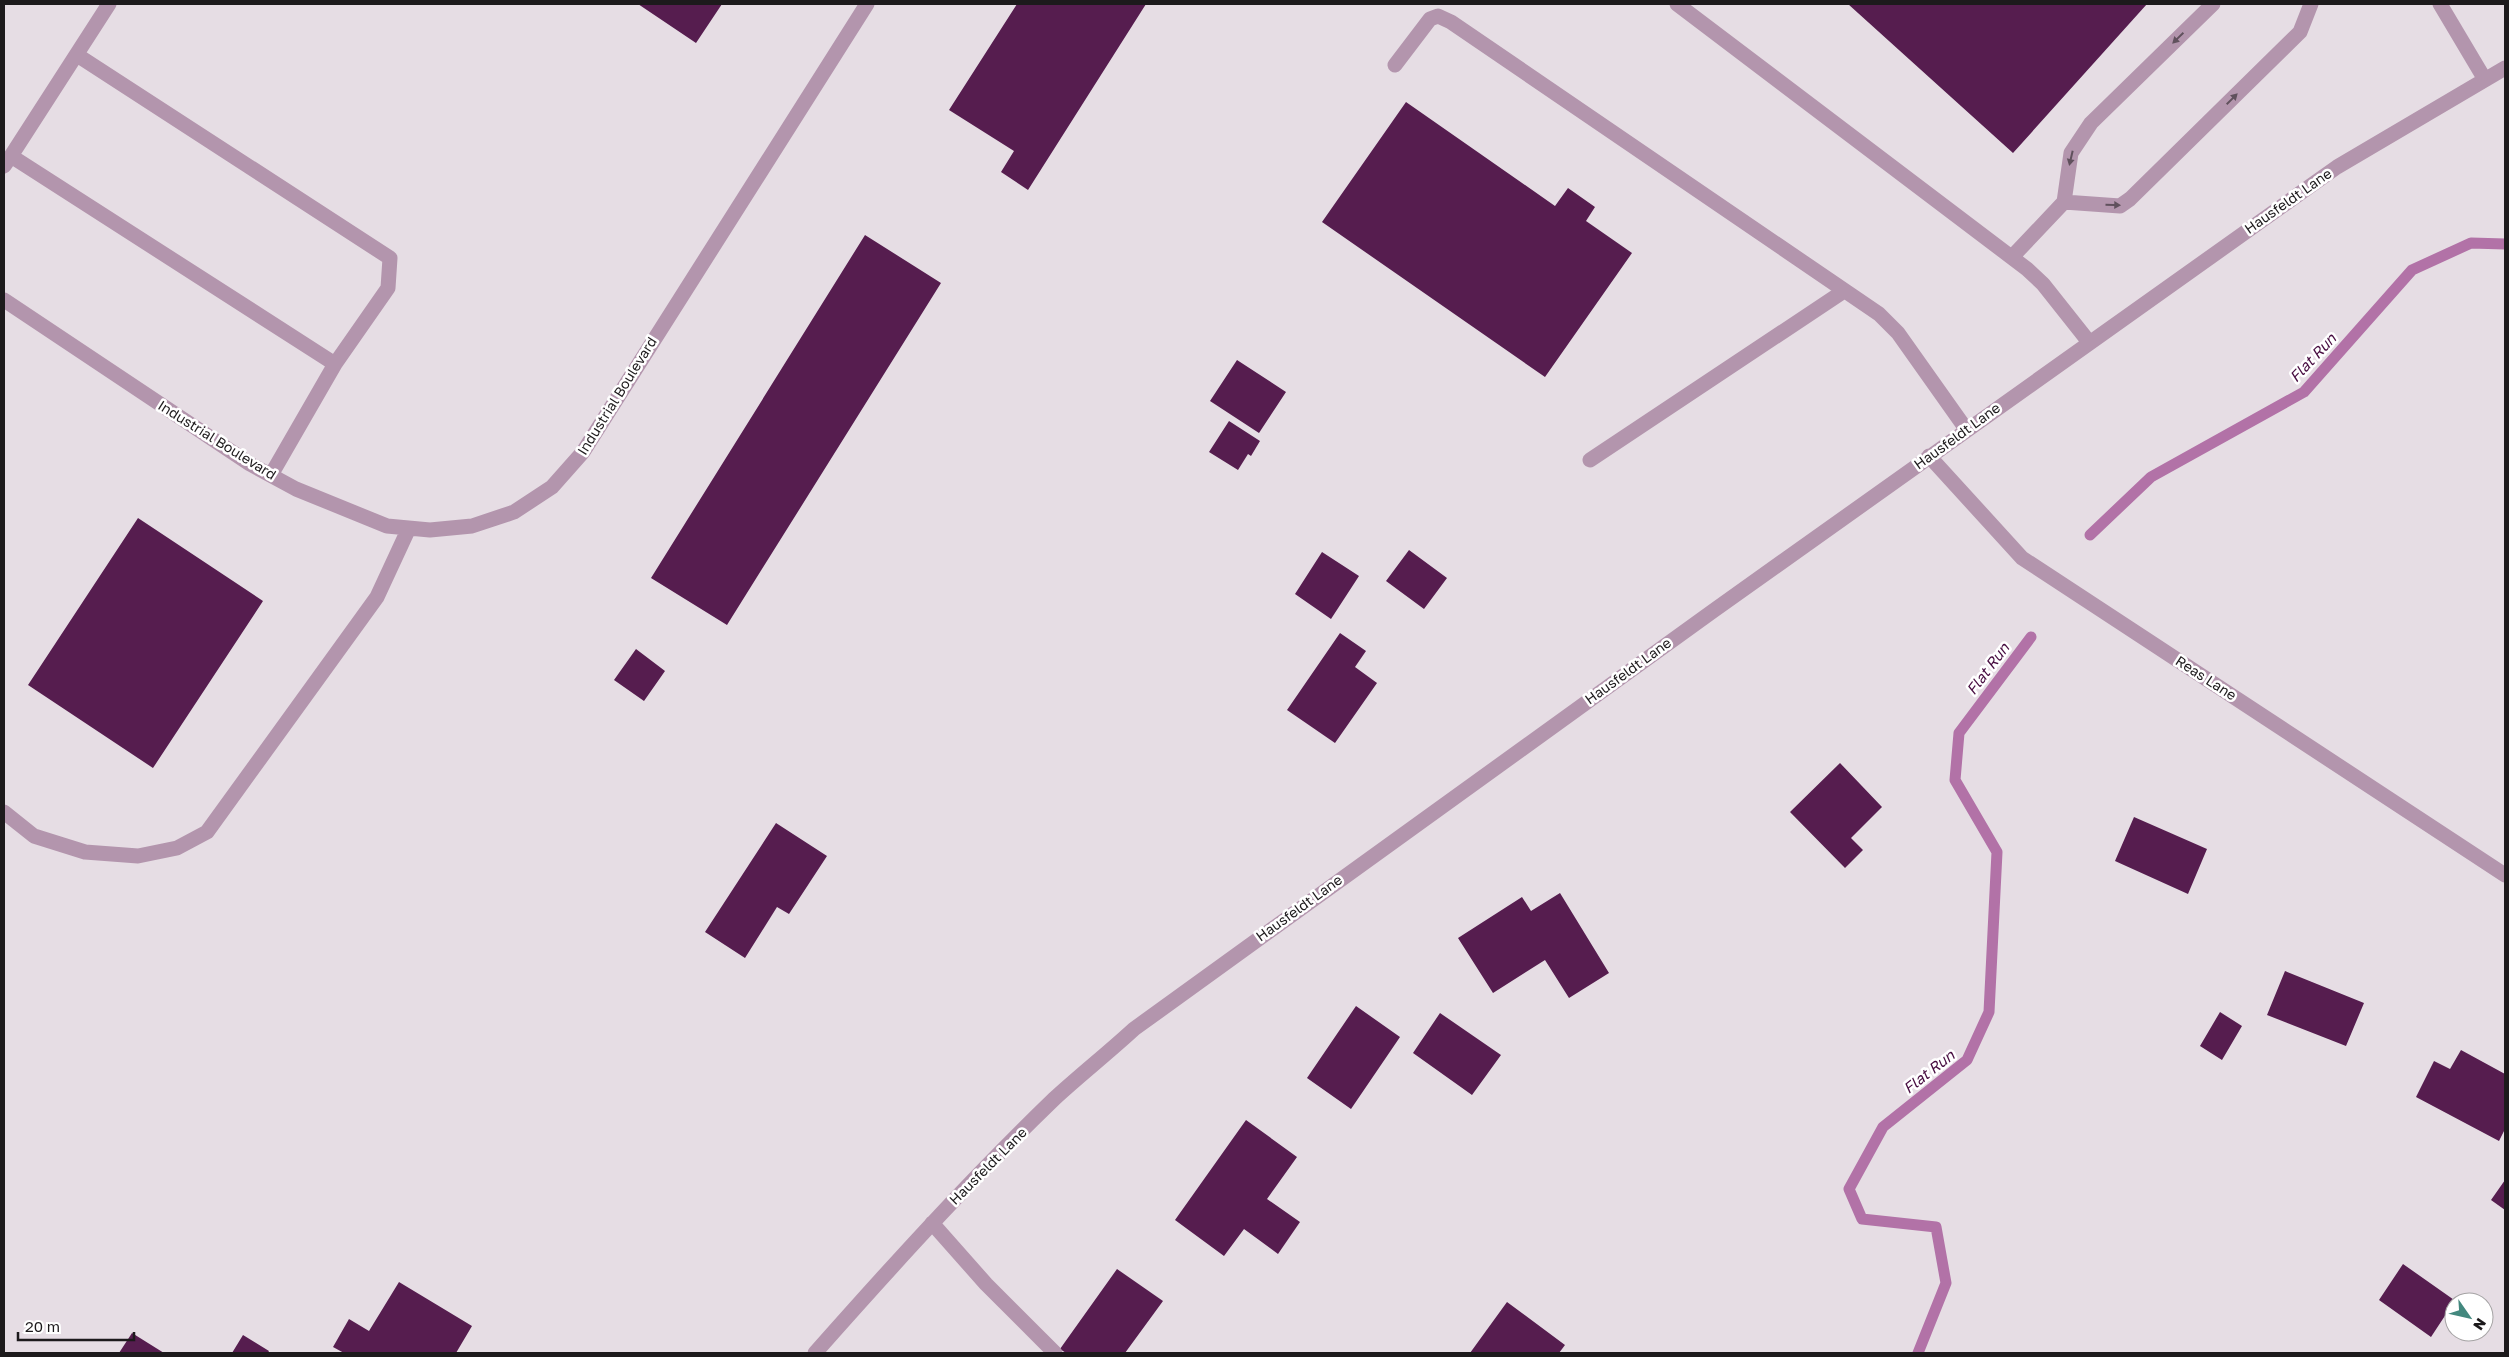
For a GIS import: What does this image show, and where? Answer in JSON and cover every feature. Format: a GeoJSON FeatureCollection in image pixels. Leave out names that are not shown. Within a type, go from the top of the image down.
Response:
{"type":"FeatureCollection","features":[{"type":"Feature","properties":{"kind":"street"},"geometry":{"type":"LineString","coordinates":[[109,4],[7,161],[335,364]]}},
{"type":"Feature","properties":{"kind":"street","name":"Industrial Boulevard"},"geometry":{"type":"LineString","coordinates":[[5,305],[250,464],[296,489],[386,526],[430,530],[472,526],[514,512],[552,487],[583,452],[867,4]]}},
{"type":"Feature","properties":{"kind":"street"},"geometry":{"type":"LineString","coordinates":[[1677,4],[2012,257],[2042,284],[2089,342]]}},
{"type":"Feature","properties":{"kind":"street"},"geometry":{"type":"LineString","coordinates":[[2012,257],[2064,202],[2071,154],[2078,140],[2091,123],[2212,4]]}},
{"type":"Feature","properties":{"kind":"street"},"geometry":{"type":"LineString","coordinates":[[2064,202],[2120,206],[2130,199],[2300,32],[2311,4]]}},
{"type":"Feature","properties":{"kind":"street"},"geometry":{"type":"LineString","coordinates":[[2440,4],[2484,78]]}},
{"type":"Feature","properties":{"kind":"street"},"geometry":{"type":"LineString","coordinates":[[1394,65],[1430,19],[1438,16],[1451,22],[1879,314],[1898,333],[1966,430]]}},
{"type":"Feature","properties":{"kind":"street"},"geometry":{"type":"LineString","coordinates":[[76,55],[390,258],[388,288],[335,364],[271,475]]}},
{"type":"Feature","properties":{"kind":"street","name":"Hausfeldt Lane"},"geometry":{"type":"LineString","coordinates":[[815,1353],[906,1249],[1056,1098],[1134,1028],[1288,915],[1929,456],[2337,167],[2484,78],[2505,68]]}},
{"type":"Feature","properties":{"kind":"street"},"geometry":{"type":"LineString","coordinates":[[1590,460],[1844,291]]}},
{"type":"Feature","properties":{"kind":"street","name":"Reas Lane"},"geometry":{"type":"LineString","coordinates":[[1929,456],[2022,558],[2505,875]]}},
{"type":"Feature","properties":{"kind":"street"},"geometry":{"type":"LineString","coordinates":[[4,812],[34,836],[85,852],[138,856],[177,848],[207,832],[377,596],[409,528]]}},
{"type":"Feature","properties":{"kind":"street"},"geometry":{"type":"LineString","coordinates":[[932,1223],[986,1284],[1055,1353]]}},
{"type":"Feature","properties":{"kind":"building"},"geometry":{"type":"Polygon","coordinates":[[[638,4],[722,4],[696,43],[638,4]]]}},
{"type":"Feature","properties":{"kind":"building"},"geometry":{"type":"Polygon","coordinates":[[[1017,4],[1146,4],[1028,190],[1001,172],[1014,151],[949,110],[1017,4]]]}},
{"type":"Feature","properties":{"kind":"building"},"geometry":{"type":"Polygon","coordinates":[[[1848,4],[2147,4],[2013,153],[1848,4]]]}},
{"type":"Feature","properties":{"kind":"building"},"geometry":{"type":"Polygon","coordinates":[[[1406,102],[1555,206],[1568,188],[1595,207],[1586,221],[1632,253],[1545,377],[1322,222],[1406,102]]]}},
{"type":"Feature","properties":{"kind":"building"},"geometry":{"type":"Polygon","coordinates":[[[865,235],[941,283],[727,625],[651,578],[865,235]]]}},
{"type":"Feature","properties":{"kind":"building"},"geometry":{"type":"Polygon","coordinates":[[[1237,360],[1286,392],[1259,433],[1210,401],[1237,360]]]}},
{"type":"Feature","properties":{"kind":"building"},"geometry":{"type":"Polygon","coordinates":[[[1229,421],[1260,441],[1251,456],[1248,454],[1238,470],[1209,452],[1229,421]]]}},
{"type":"Feature","properties":{"kind":"building"},"geometry":{"type":"Polygon","coordinates":[[[138,518],[263,601],[153,768],[28,685],[138,518]]]}},
{"type":"Feature","properties":{"kind":"building"},"geometry":{"type":"Polygon","coordinates":[[[1409,550],[1447,578],[1424,609],[1386,581],[1409,550]]]}},
{"type":"Feature","properties":{"kind":"building"},"geometry":{"type":"Polygon","coordinates":[[[1322,552],[1359,576],[1331,619],[1295,594],[1322,552]]]}},
{"type":"Feature","properties":{"kind":"building"},"geometry":{"type":"Polygon","coordinates":[[[1340,633],[1366,651],[1355,667],[1377,683],[1335,743],[1287,710],[1340,633]]]}},
{"type":"Feature","properties":{"kind":"building"},"geometry":{"type":"Polygon","coordinates":[[[636,649],[665,671],[644,701],[614,680],[636,649]]]}},
{"type":"Feature","properties":{"kind":"building"},"geometry":{"type":"Polygon","coordinates":[[[1840,763],[1882,807],[1851,838],[1863,850],[1845,868],[1790,812],[1840,763]]]}},
{"type":"Feature","properties":{"kind":"building"},"geometry":{"type":"Polygon","coordinates":[[[2134,817],[2207,849],[2188,894],[2115,861],[2134,817]]]}},
{"type":"Feature","properties":{"kind":"building"},"geometry":{"type":"Polygon","coordinates":[[[776,823],[827,856],[789,914],[777,907],[745,958],[705,932],[776,823]]]}},
{"type":"Feature","properties":{"kind":"building"},"geometry":{"type":"Polygon","coordinates":[[[1560,893],[1609,973],[1569,998],[1545,960],[1493,993],[1458,938],[1522,897],[1531,911],[1560,893]]]}},
{"type":"Feature","properties":{"kind":"building"},"geometry":{"type":"Polygon","coordinates":[[[2285,971],[2364,1003],[2346,1046],[2267,1015],[2285,971]]]}},
{"type":"Feature","properties":{"kind":"building"},"geometry":{"type":"Polygon","coordinates":[[[1356,1006],[1400,1037],[1351,1109],[1307,1078],[1356,1006]]]}},
{"type":"Feature","properties":{"kind":"building"},"geometry":{"type":"Polygon","coordinates":[[[2220,1012],[2242,1026],[2222,1060],[2200,1046],[2220,1012]]]}},
{"type":"Feature","properties":{"kind":"building"},"geometry":{"type":"Polygon","coordinates":[[[1440,1013],[1501,1055],[1472,1095],[1413,1053],[1440,1013]]]}},
{"type":"Feature","properties":{"kind":"building"},"geometry":{"type":"Polygon","coordinates":[[[2461,1050],[2505,1074],[2505,1129],[2499,1141],[2416,1097],[2434,1061],[2450,1069],[2461,1050]]]}},
{"type":"Feature","properties":{"kind":"building"},"geometry":{"type":"Polygon","coordinates":[[[1246,1120],[1297,1157],[1267,1199],[1300,1222],[1278,1254],[1244,1229],[1224,1256],[1175,1220],[1246,1120]]]}},
{"type":"Feature","properties":{"kind":"building"},"geometry":{"type":"Polygon","coordinates":[[[2505,1180],[2505,1210],[2491,1200],[2505,1180]]]}},
{"type":"Feature","properties":{"kind":"building"},"geometry":{"type":"Polygon","coordinates":[[[2403,1264],[2444,1293],[2444,1317],[2431,1337],[2379,1300],[2403,1264]]]}},
{"type":"Feature","properties":{"kind":"building"},"geometry":{"type":"Polygon","coordinates":[[[1117,1269],[1163,1301],[1125,1353],[1066,1353],[1060,1349],[1117,1269]]]}},
{"type":"Feature","properties":{"kind":"building"},"geometry":{"type":"Polygon","coordinates":[[[399,1282],[472,1326],[456,1353],[344,1353],[333,1347],[349,1319],[369,1331],[399,1282]]]}},
{"type":"Feature","properties":{"kind":"building"},"geometry":{"type":"Polygon","coordinates":[[[1507,1302],[1565,1345],[1559,1353],[1470,1353],[1507,1302]]]}},
{"type":"Feature","properties":{"kind":"building"},"geometry":{"type":"Polygon","coordinates":[[[132,1333],[164,1353],[119,1353],[132,1333]]]}},
{"type":"Feature","properties":{"kind":"building"},"geometry":{"type":"Polygon","coordinates":[[[243,1335],[269,1351],[268,1353],[232,1353],[243,1335]]]}},
{"type":"Feature","properties":{"kind":"waterway","name":"Flat Run"},"geometry":{"type":"LineString","coordinates":[[2090,535],[2151,477],[2304,392],[2412,270],[2471,243],[2505,244]]}},
{"type":"Feature","properties":{"kind":"waterway","name":"Flat Run"},"geometry":{"type":"LineString","coordinates":[[1918,1353],[1946,1283],[1936,1227],[1862,1219],[1849,1189],[1883,1127],[1967,1060],[1989,1012],[1997,852],[1955,780],[1959,733],[2031,637]]}}]}
